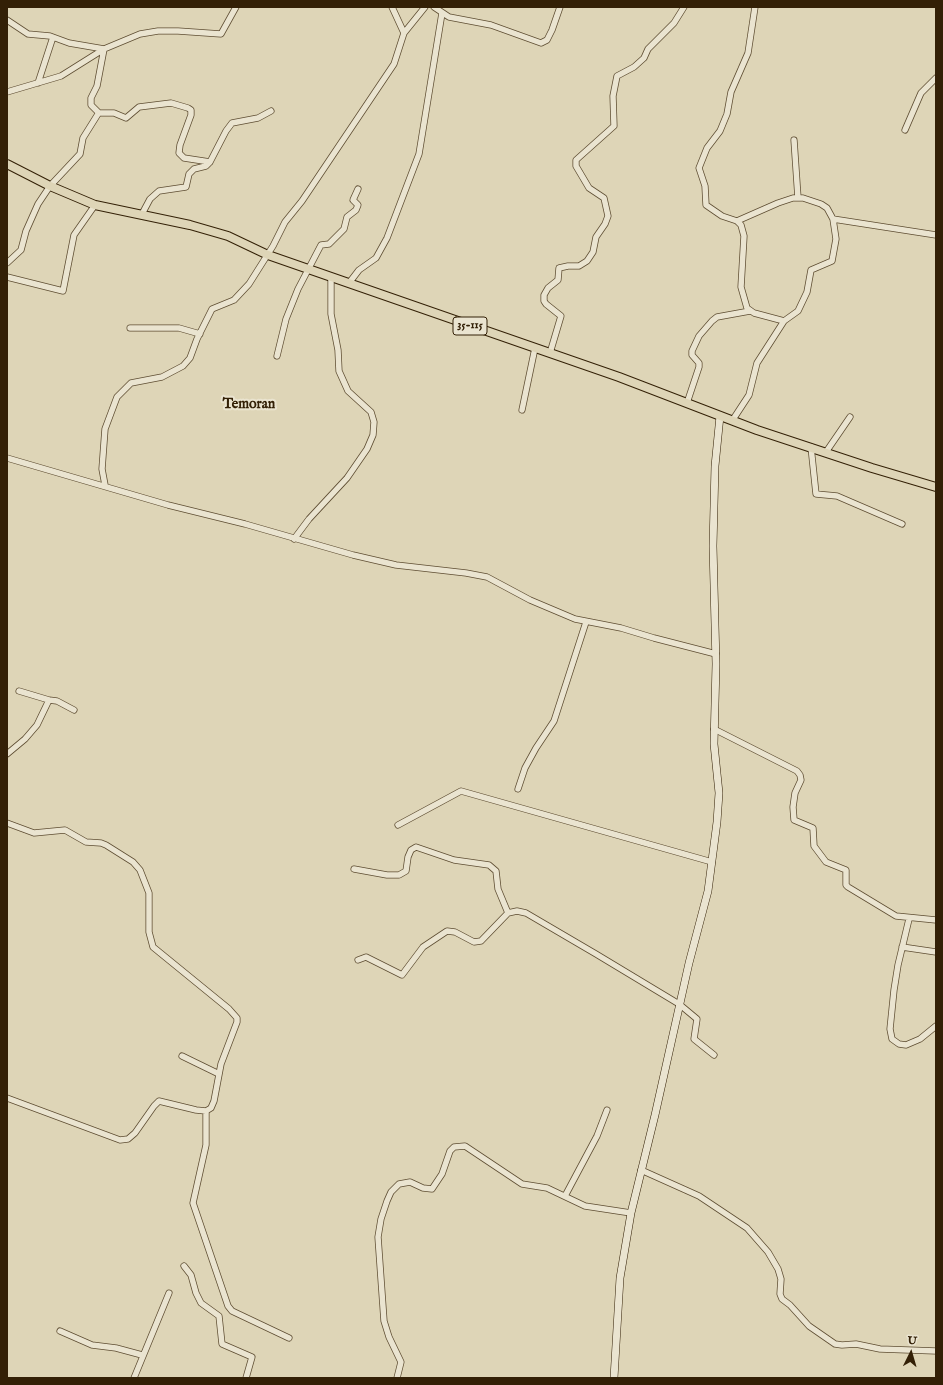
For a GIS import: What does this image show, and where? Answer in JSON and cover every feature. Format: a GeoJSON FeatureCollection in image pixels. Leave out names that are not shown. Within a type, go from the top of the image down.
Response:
{"type":"FeatureCollection","features":[{"type":"Feature","properties":{"kind":"main road","name":"35-115"},"geometry":{"type":"LineString","coordinates":[[7,164],[50,186],[95,205],[207,229],[247,243],[268,255],[550,353],[732,421],[936,487]]}},
{"type":"Feature","properties":{"kind":"street"},"geometry":{"type":"LineString","coordinates":[[7,92],[61,76],[104,50],[133,36],[158,31],[219,35],[236,7]]}},
{"type":"Feature","properties":{"kind":"street"},"geometry":{"type":"LineString","coordinates":[[392,7],[404,33]]}},
{"type":"Feature","properties":{"kind":"street"},"geometry":{"type":"LineString","coordinates":[[105,485],[102,469],[105,429],[116,397],[131,383],[162,377],[183,366],[190,358],[212,309],[231,302],[243,292],[268,255],[285,222],[302,201],[394,64],[404,33],[425,7]]}},
{"type":"Feature","properties":{"kind":"street"},"geometry":{"type":"LineString","coordinates":[[434,7],[449,17],[491,25],[541,43],[547,40],[560,7]]}},
{"type":"Feature","properties":{"kind":"street"},"geometry":{"type":"LineString","coordinates":[[550,353],[561,316],[546,304],[544,301],[544,295],[548,288],[558,280],[560,268],[579,266],[587,262],[593,252],[596,237],[605,224],[608,216],[604,198],[589,188],[576,166],[576,160],[614,126],[613,96],[617,76],[644,58],[648,49],[674,23],[684,7]]}},
{"type":"Feature","properties":{"kind":"street"},"geometry":{"type":"LineString","coordinates":[[750,312],[745,304],[740,277],[744,236],[741,224],[737,221],[722,216],[706,205],[705,186],[698,168],[707,148],[720,131],[727,114],[731,92],[748,53],[755,7]]}},
{"type":"Feature","properties":{"kind":"street"},"geometry":{"type":"LineString","coordinates":[[349,283],[359,270],[376,258],[388,238],[419,154],[442,13]]}},
{"type":"Feature","properties":{"kind":"street"},"geometry":{"type":"LineString","coordinates":[[7,20],[28,34],[53,37],[69,43],[104,50]]}},
{"type":"Feature","properties":{"kind":"street"},"geometry":{"type":"LineString","coordinates":[[38,83],[53,37]]}},
{"type":"Feature","properties":{"kind":"street"},"geometry":{"type":"LineString","coordinates":[[104,50],[97,86],[91,98],[91,105],[99,113],[114,113],[126,118],[139,108],[171,104],[188,108],[191,110],[191,115],[180,145],[179,153],[184,158],[210,162]]}},
{"type":"Feature","properties":{"kind":"street"},"geometry":{"type":"LineString","coordinates":[[905,130],[921,93],[936,78]]}},
{"type":"Feature","properties":{"kind":"street"},"geometry":{"type":"LineString","coordinates":[[142,214],[154,195],[168,188],[186,187],[191,171],[206,166],[210,162],[226,130],[232,123],[252,120],[271,111]]}},
{"type":"Feature","properties":{"kind":"street"},"geometry":{"type":"LineString","coordinates":[[7,263],[21,250],[26,230],[33,212],[50,186],[80,154],[83,138],[99,113]]}},
{"type":"Feature","properties":{"kind":"street"},"geometry":{"type":"LineString","coordinates":[[794,140],[798,198]]}},
{"type":"Feature","properties":{"kind":"street"},"geometry":{"type":"LineString","coordinates":[[277,356],[286,320],[308,269],[321,245],[329,244],[344,229],[347,217],[356,210],[358,204],[352,200],[358,189]]}},
{"type":"Feature","properties":{"kind":"street"},"geometry":{"type":"LineString","coordinates":[[732,421],[749,395],[757,363],[784,321],[798,311],[801,306],[807,292],[811,270],[832,261],[836,239],[833,218],[827,208],[821,204],[798,198],[778,203],[737,221]]}},
{"type":"Feature","properties":{"kind":"street"},"geometry":{"type":"LineString","coordinates":[[7,277],[63,291],[74,234],[95,205]]}},
{"type":"Feature","properties":{"kind":"street"},"geometry":{"type":"LineString","coordinates":[[833,218],[936,235]]}},
{"type":"Feature","properties":{"kind":"street"},"geometry":{"type":"LineString","coordinates":[[294,539],[309,519],[347,478],[367,449],[373,435],[374,422],[371,412],[348,391],[339,371],[338,350],[331,314],[330,277]]}},
{"type":"Feature","properties":{"kind":"street"},"geometry":{"type":"LineString","coordinates":[[687,403],[699,367],[699,363],[692,355],[692,351],[699,336],[712,321],[717,317],[750,312],[784,321]]}},
{"type":"Feature","properties":{"kind":"street"},"geometry":{"type":"LineString","coordinates":[[130,328],[179,328],[200,334]]}},
{"type":"Feature","properties":{"kind":"street"},"geometry":{"type":"LineString","coordinates":[[522,410],[535,348]]}},
{"type":"Feature","properties":{"kind":"street"},"geometry":{"type":"LineString","coordinates":[[614,1378],[620,1278],[630,1213],[667,1065],[679,1004],[708,891],[712,862],[719,794],[714,729],[716,654],[713,540],[716,452],[720,416]]}},
{"type":"Feature","properties":{"kind":"street"},"geometry":{"type":"LineString","coordinates":[[826,452],[850,417]]}},
{"type":"Feature","properties":{"kind":"street"},"geometry":{"type":"LineString","coordinates":[[811,447],[816,494],[837,496],[902,524]]}},
{"type":"Feature","properties":{"kind":"street"},"geometry":{"type":"LineString","coordinates":[[7,458],[105,485],[168,505],[396,565],[466,573],[486,577],[552,610],[586,622],[621,628],[716,654]]}},
{"type":"Feature","properties":{"kind":"street"},"geometry":{"type":"LineString","coordinates":[[518,789],[525,768],[554,721],[586,622]]}},
{"type":"Feature","properties":{"kind":"street"},"geometry":{"type":"LineString","coordinates":[[19,691],[57,701],[74,710]]}},
{"type":"Feature","properties":{"kind":"street"},"geometry":{"type":"LineString","coordinates":[[7,754],[21,743],[37,725],[49,700]]}},
{"type":"Feature","properties":{"kind":"street"},"geometry":{"type":"LineString","coordinates":[[714,729],[797,771],[801,780],[795,793],[792,813],[794,820],[813,828],[814,846],[822,854],[823,859],[826,862],[846,870],[848,887],[879,905],[889,913],[909,919],[936,920]]}},
{"type":"Feature","properties":{"kind":"street"},"geometry":{"type":"LineString","coordinates":[[398,825],[460,791],[712,862]]}},
{"type":"Feature","properties":{"kind":"street"},"geometry":{"type":"LineString","coordinates":[[7,823],[34,833],[65,830],[86,842],[101,843],[106,845],[133,862],[140,870],[149,893],[149,932],[154,947],[229,1009],[237,1018],[237,1025],[223,1057],[214,1101],[211,1108],[206,1111],[196,1110],[159,1101],[135,1133],[124,1140],[7,1098]]}},
{"type":"Feature","properties":{"kind":"street"},"geometry":{"type":"LineString","coordinates":[[354,869],[387,875],[400,875],[406,871],[408,857],[412,850],[416,848],[421,848],[436,855],[454,860],[489,865],[496,871],[498,889],[508,913]]}},
{"type":"Feature","properties":{"kind":"street"},"geometry":{"type":"LineString","coordinates":[[358,960],[366,957],[402,975],[424,947],[447,931],[455,932],[474,942],[481,941],[508,913],[517,910],[526,913],[679,1004],[697,1019],[694,1039],[714,1055]]}},
{"type":"Feature","properties":{"kind":"street"},"geometry":{"type":"LineString","coordinates":[[909,919],[898,965],[890,1029],[892,1039],[899,1044],[906,1045],[920,1039],[936,1026]]}},
{"type":"Feature","properties":{"kind":"street"},"geometry":{"type":"LineString","coordinates":[[902,947],[936,952]]}},
{"type":"Feature","properties":{"kind":"street"},"geometry":{"type":"LineString","coordinates":[[182,1056],[219,1074]]}},
{"type":"Feature","properties":{"kind":"street"},"geometry":{"type":"LineString","coordinates":[[565,1196],[594,1141],[607,1110]]}},
{"type":"Feature","properties":{"kind":"street"},"geometry":{"type":"LineString","coordinates":[[206,1111],[206,1145],[193,1203],[228,1306],[232,1311],[289,1338]]}},
{"type":"Feature","properties":{"kind":"street"},"geometry":{"type":"LineString","coordinates":[[397,1378],[401,1362],[389,1337],[384,1320],[378,1237],[384,1208],[395,1187],[404,1182],[410,1182],[423,1188],[432,1189],[442,1174],[450,1150],[454,1147],[465,1146],[522,1184],[547,1188],[585,1206],[630,1213]]}},
{"type":"Feature","properties":{"kind":"street"},"geometry":{"type":"LineString","coordinates":[[641,1170],[699,1196],[748,1228],[778,1269],[780,1294],[782,1299],[790,1305],[809,1326],[835,1344],[856,1344],[880,1349],[923,1349],[936,1351]]}},
{"type":"Feature","properties":{"kind":"street"},"geometry":{"type":"LineString","coordinates":[[184,1266],[191,1275],[196,1293],[201,1303],[220,1316],[222,1344],[252,1357],[246,1378]]}},
{"type":"Feature","properties":{"kind":"street"},"geometry":{"type":"LineString","coordinates":[[134,1378],[142,1355],[169,1293]]}},
{"type":"Feature","properties":{"kind":"street"},"geometry":{"type":"LineString","coordinates":[[60,1331],[92,1345],[116,1348],[142,1355]]}},
{"type":"Feature","properties":{"kind":"district","name":"Temoran"},"geometry":{"type":"Point","coordinates":[249,405]}}]}
